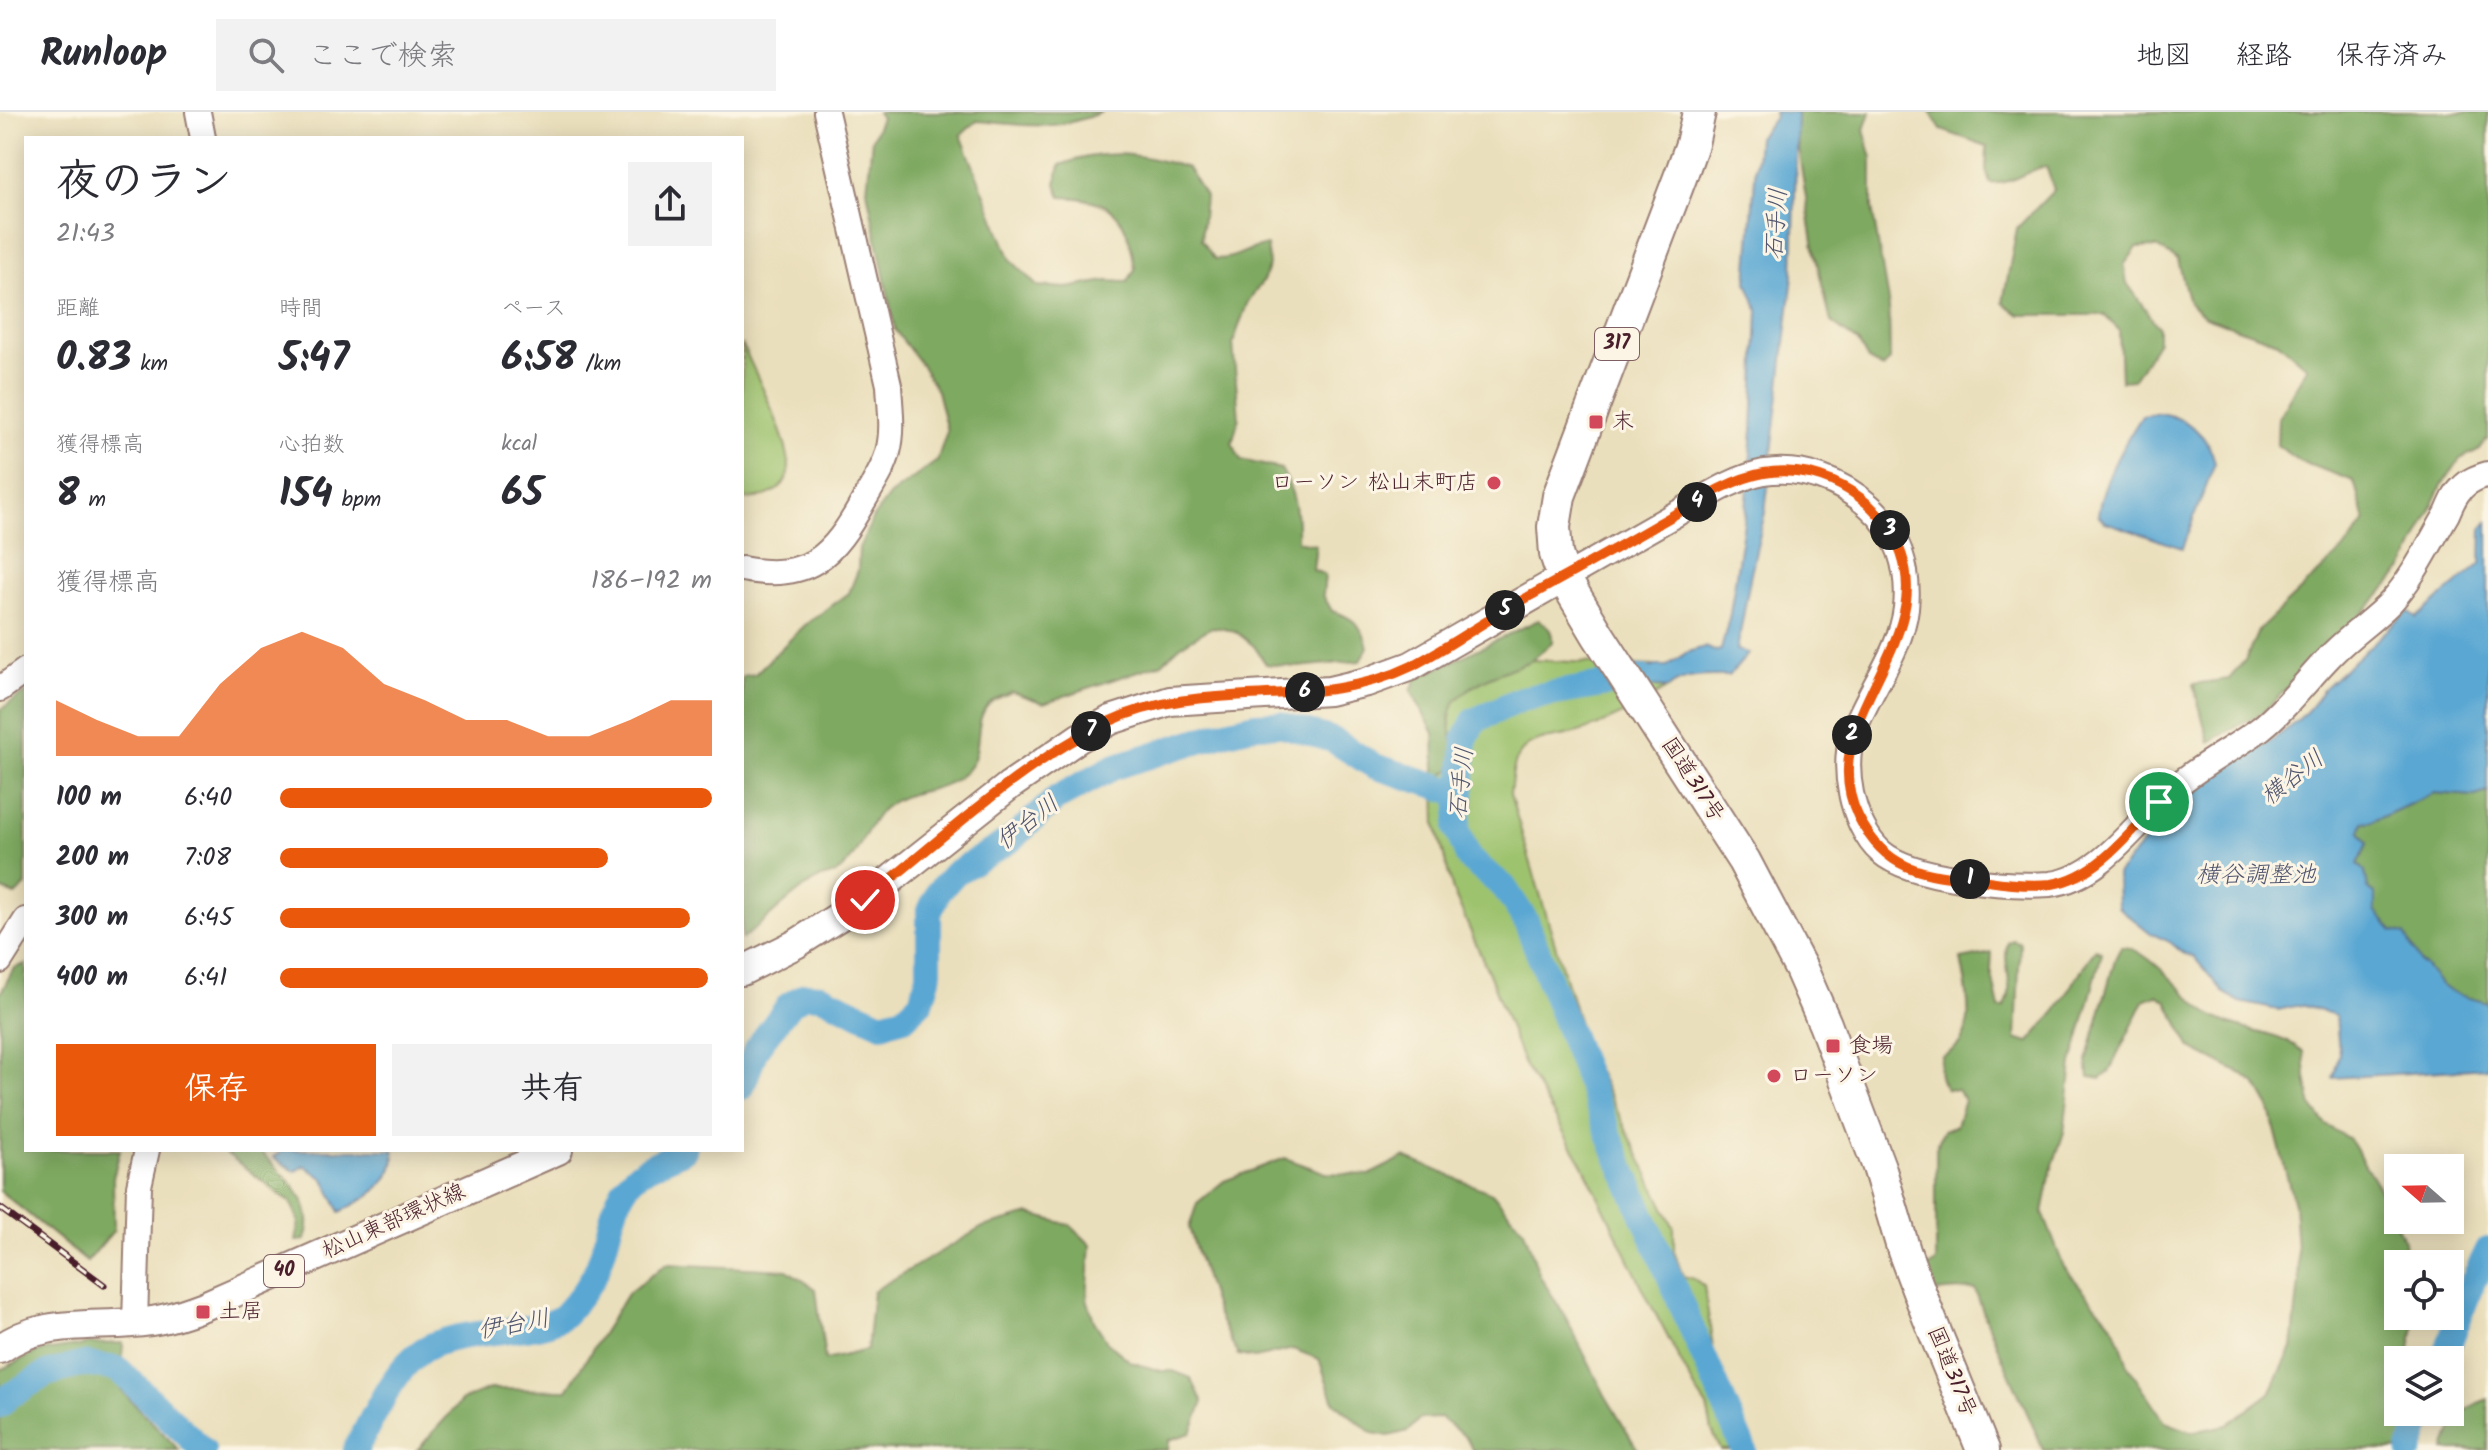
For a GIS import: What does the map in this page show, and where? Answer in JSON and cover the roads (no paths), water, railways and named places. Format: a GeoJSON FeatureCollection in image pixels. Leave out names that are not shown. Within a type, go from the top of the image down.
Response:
{"type":"FeatureCollection","features":[{"type":"Feature","properties":{"kind":"highway","name":"国道317号"},"geometry":{"type":"LineString","coordinates":[[1699,112],[1681,175],[1559,496],[1554,527],[1556,554],[1564,578],[1598,635],[1744,861],[1801,969],[1879,1167],[1904,1251],[1928,1315],[1983,1450]]}},
{"type":"Feature","properties":{"kind":"main road"},"geometry":{"type":"LineString","coordinates":[[744,970],[796,944],[865,900],[1009,786],[1111,720],[1170,701],[1329,691],[1386,676],[1411,666],[1564,578]]}},
{"type":"Feature","properties":{"kind":"main road","name":"松山東部環状線"},"geometry":{"type":"LineString","coordinates":[[0,1349],[25,1333],[49,1327],[171,1318],[553,1152]]}},
{"type":"Feature","properties":{"kind":"street"},"geometry":{"type":"LineString","coordinates":[[198,112],[203,136]]}},
{"type":"Feature","properties":{"kind":"street"},"geometry":{"type":"LineString","coordinates":[[744,569],[768,575],[793,571],[816,562],[833,549],[852,522],[888,454],[892,424],[889,385],[826,112]]}},
{"type":"Feature","properties":{"kind":"street"},"geometry":{"type":"LineString","coordinates":[[1564,578],[1739,480],[1784,471],[1809,474],[1837,483],[1857,495],[1889,528],[1901,553],[1906,590],[1901,630],[1862,712],[1852,736],[1848,757],[1848,779],[1854,808],[1867,834],[1881,852],[1902,866],[1924,872],[2004,883],[2052,884],[2077,876],[2097,863],[2181,782],[2262,727],[2284,707],[2332,654],[2390,602],[2411,576],[2460,489],[2473,479],[2488,474]]}},
{"type":"Feature","properties":{"kind":"street"},"geometry":{"type":"LineString","coordinates":[[0,689],[24,671]]}},
{"type":"Feature","properties":{"kind":"street"},"geometry":{"type":"LineString","coordinates":[[0,961],[24,923]]}},
{"type":"Feature","properties":{"kind":"street"},"geometry":{"type":"LineString","coordinates":[[135,1323],[139,1186],[147,1152]]}},
{"type":"Feature","properties":{"kind":"water"},"geometry":{"type":"Polygon","coordinates":[[[1774,112],[1797,112],[1793,276],[1765,512],[1737,650],[1749,653],[1729,676],[1689,678],[1668,688],[1607,683],[1655,666],[1667,666],[1686,653],[1704,647],[1721,650],[1730,614],[1746,509],[1753,430],[1758,310],[1747,282],[1758,137],[1775,118],[1774,112]]]}},
{"type":"Feature","properties":{"kind":"water"},"geometry":{"type":"Polygon","coordinates":[[[2160,413],[2179,419],[2195,429],[2208,444],[2215,463],[2182,548],[2105,522],[2098,515],[2109,476],[2128,439],[2142,416],[2160,413]]]}},
{"type":"Feature","properties":{"kind":"water","name":"横谷調整池"},"geometry":{"type":"Polygon","coordinates":[[[2488,521],[2488,792],[2475,796],[2434,793],[2373,821],[2363,822],[2360,832],[2368,843],[2358,864],[2365,871],[2368,889],[2375,894],[2375,911],[2393,931],[2405,934],[2420,963],[2445,988],[2488,1003],[2488,1068],[2333,1078],[2339,1054],[2336,1015],[2300,1005],[2278,1010],[2240,1002],[2223,992],[2194,957],[2152,934],[2118,907],[2117,874],[2191,793],[2285,731],[2313,704],[2324,688],[2408,611],[2416,618],[2481,564],[2482,528],[2488,521]]]}},
{"type":"Feature","properties":{"kind":"water"},"geometry":{"type":"Polygon","coordinates":[[[282,1152],[394,1152],[394,1162],[378,1188],[340,1212],[324,1179],[304,1165],[296,1172],[273,1157],[282,1152]]]}},
{"type":"Feature","properties":{"kind":"waterway","name":"石手川"},"geometry":{"type":"LineString","coordinates":[[1643,678],[1521,699],[1474,721],[1465,739],[1457,829],[1469,859],[1504,887],[1526,921],[1616,1152],[1744,1450]]}},
{"type":"Feature","properties":{"kind":"waterway","name":"伊台川"},"geometry":{"type":"LineString","coordinates":[[744,1082],[756,1049],[789,1005],[805,995],[821,996],[882,1024],[904,1018],[921,1002],[929,975],[929,913],[939,891],[955,873],[1011,840],[1057,798],[1114,767],[1219,734],[1256,725],[1280,724],[1333,740],[1374,766],[1462,794]]}},
{"type":"Feature","properties":{"kind":"waterway","name":"伊台川"},"geometry":{"type":"LineString","coordinates":[[355,1450],[392,1382],[423,1350],[458,1337],[538,1326],[564,1315],[586,1289],[596,1271],[618,1201],[631,1180],[680,1152]]}},
{"type":"Feature","properties":{"kind":"waterway","name":"横谷川"},"geometry":{"type":"LineString","coordinates":[[2448,1346],[2488,1250]]}},
{"type":"Feature","properties":{"kind":"waterway","name":"伊台川"},"geometry":{"type":"LineString","coordinates":[[0,1405],[9,1396],[46,1374],[84,1364],[118,1369],[203,1450]]}},
{"type":"Feature","properties":{"kind":"waterway","name":"横谷川"},"geometry":{"type":"LineString","coordinates":[[2410,1450],[2419,1426]]}},
{"type":"Feature","properties":{"kind":"railway"},"geometry":{"type":"LineString","coordinates":[[0,1208],[104,1285]]}},
{"type":"Feature","properties":{"kind":"place","name":"末"},"geometry":{"type":"Point","coordinates":[1596,422]}},
{"type":"Feature","properties":{"kind":"place","name":"ローソン 松山末町店"},"geometry":{"type":"Point","coordinates":[1494,483]}},
{"type":"Feature","properties":{"kind":"place","name":"食場"},"geometry":{"type":"Point","coordinates":[1833,1046]}},
{"type":"Feature","properties":{"kind":"place","name":"ローソン"},"geometry":{"type":"Point","coordinates":[1774,1076]}},
{"type":"Feature","properties":{"kind":"place","name":"土居"},"geometry":{"type":"Point","coordinates":[203,1312]}}]}
